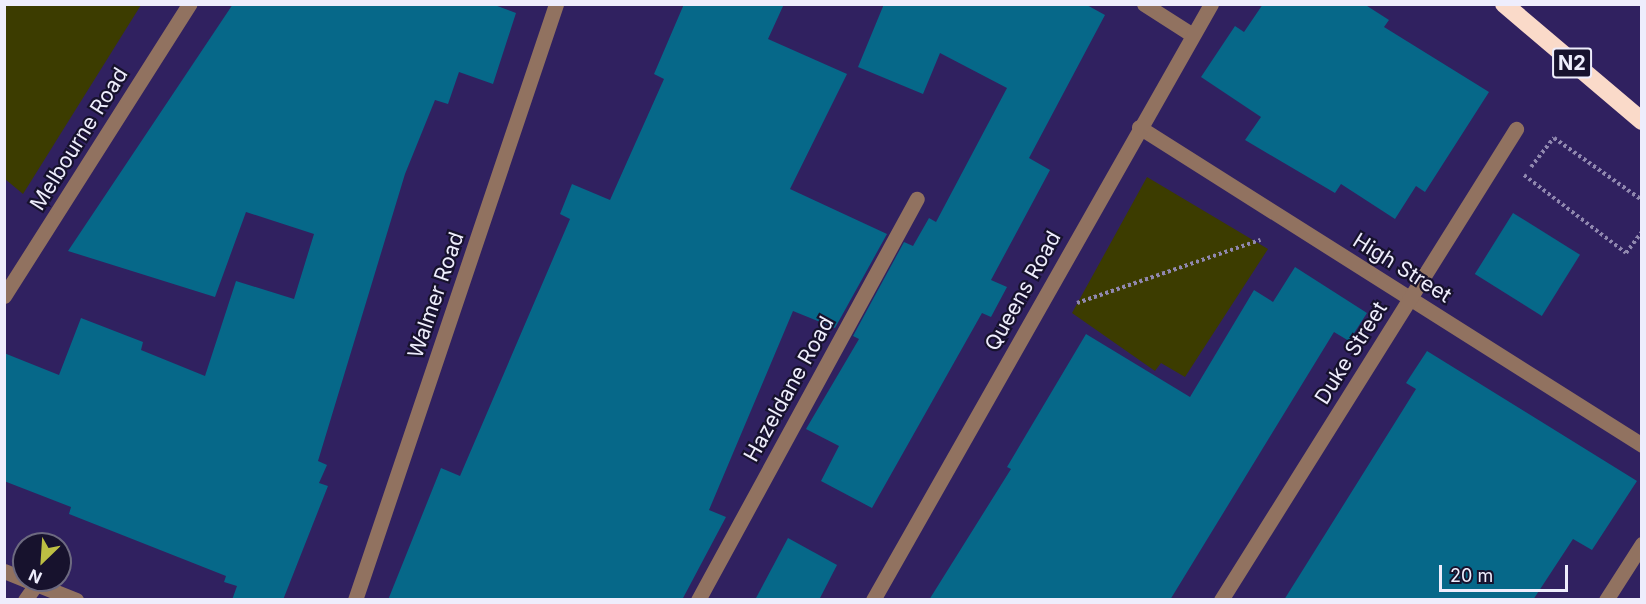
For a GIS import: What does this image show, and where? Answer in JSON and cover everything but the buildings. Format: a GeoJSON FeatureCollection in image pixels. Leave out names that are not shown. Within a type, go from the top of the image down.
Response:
{"type":"FeatureCollection","features":[{"type":"Feature","properties":{"kind":"highway","name":"N2"},"geometry":{"type":"LineString","coordinates":[[1504,4],[1641,121]]}},
{"type":"Feature","properties":{"kind":"street","name":"Melbourne Road"},"geometry":{"type":"LineString","coordinates":[[4,296],[189,4]]}},
{"type":"Feature","properties":{"kind":"street","name":"Walmer Road"},"geometry":{"type":"LineString","coordinates":[[355,600],[556,4]]}},
{"type":"Feature","properties":{"kind":"street"},"geometry":{"type":"LineString","coordinates":[[1144,4],[1191,34]]}},
{"type":"Feature","properties":{"kind":"street","name":"Queens Road"},"geometry":{"type":"LineString","coordinates":[[873,600],[1191,34],[1211,4]]}},
{"type":"Feature","properties":{"kind":"street","name":"High Street"},"geometry":{"type":"LineString","coordinates":[[1139,127],[1641,445]]}},
{"type":"Feature","properties":{"kind":"street","name":"Duke Street"},"geometry":{"type":"LineString","coordinates":[[1221,600],[1516,129]]}},
{"type":"Feature","properties":{"kind":"street","name":"Hazeldane Road"},"geometry":{"type":"LineString","coordinates":[[698,600],[917,199]]}},
{"type":"Feature","properties":{"kind":"street"},"geometry":{"type":"LineString","coordinates":[[1606,600],[1641,544]]}},
{"type":"Feature","properties":{"kind":"street"},"geometry":{"type":"LineString","coordinates":[[56,592],[76,600]]}},
{"type":"Feature","properties":{"kind":"path"},"geometry":{"type":"LineString","coordinates":[[1641,200],[1554,138],[1524,176],[1626,253],[1641,232]]}},
{"type":"Feature","properties":{"kind":"path"},"geometry":{"type":"LineString","coordinates":[[1032,318],[1298,227]]}},
{"type":"Feature","properties":{"kind":"shaded area"},"geometry":{"type":"Polygon","coordinates":[[[4,5],[141,5],[23,194],[5,179],[4,5]]]}},
{"type":"Feature","properties":{"kind":"shaded area"},"geometry":{"type":"Polygon","coordinates":[[[1147,177],[1268,249],[1185,377],[1161,363],[1155,371],[1072,313],[1147,177]]]}}]}
